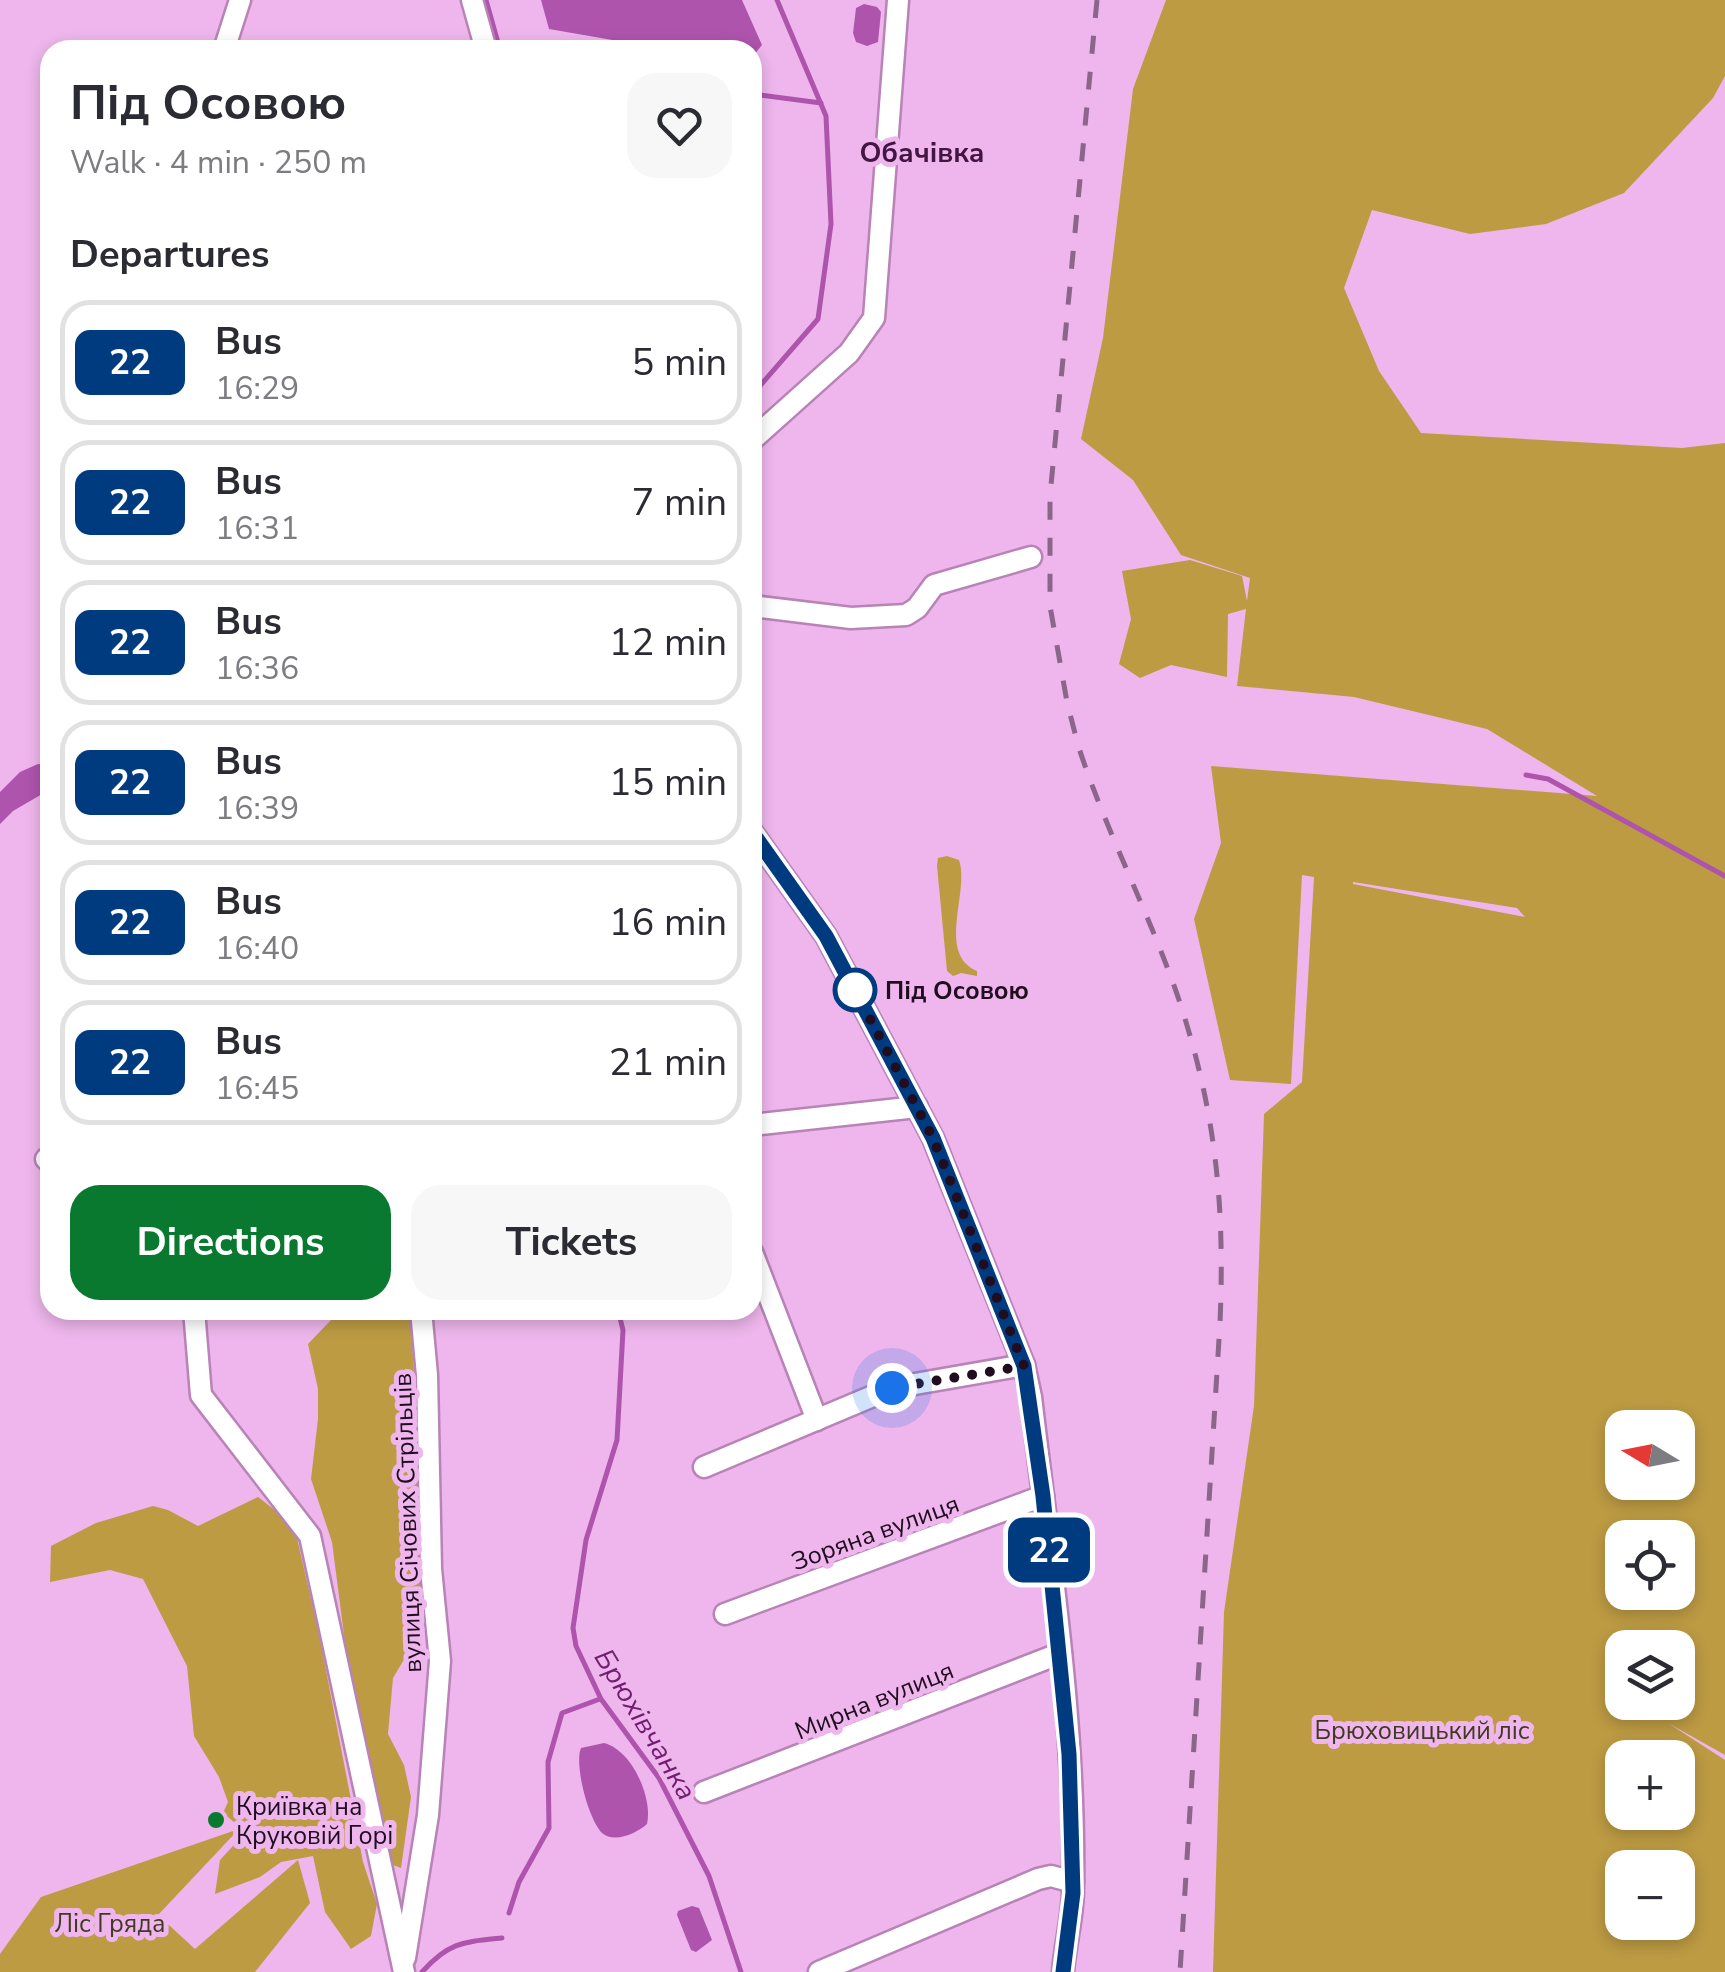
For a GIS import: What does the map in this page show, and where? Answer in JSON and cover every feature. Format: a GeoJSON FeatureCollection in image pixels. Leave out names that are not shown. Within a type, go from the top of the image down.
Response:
{"type":"FeatureCollection","features":[{"type":"Feature","properties":{"kind":"street"},"geometry":{"type":"LineString","coordinates":[[227,40],[240,0]]}},
{"type":"Feature","properties":{"kind":"street"},"geometry":{"type":"LineString","coordinates":[[472,0],[483,40]]}},
{"type":"Feature","properties":{"kind":"street"},"geometry":{"type":"LineString","coordinates":[[762,431],[850,353],[874,318],[898,0]]}},
{"type":"Feature","properties":{"kind":"street"},"geometry":{"type":"LineString","coordinates":[[762,607],[851,618],[906,615],[917,608],[934,585],[1032,557]]}},
{"type":"Feature","properties":{"kind":"street"},"geometry":{"type":"LineString","coordinates":[[762,846],[826,936],[933,1138],[1024,1366],[1043,1496],[1069,1754],[1073,1882],[1062,1972]]}},
{"type":"Feature","properties":{"kind":"street"},"geometry":{"type":"LineString","coordinates":[[762,1124],[916,1107]]}},
{"type":"Feature","properties":{"kind":"street"},"geometry":{"type":"LineString","coordinates":[[762,1278],[817,1420]]}},
{"type":"Feature","properties":{"kind":"street"},"geometry":{"type":"LineString","coordinates":[[195,1320],[201,1395],[310,1536],[402,1971]]}},
{"type":"Feature","properties":{"kind":"street","name":"вулиця Січових Стрільців"},"geometry":{"type":"LineString","coordinates":[[402,1971],[428,1815],[440,1661],[431,1569],[427,1376],[422,1320]]}},
{"type":"Feature","properties":{"kind":"street"},"geometry":{"type":"LineString","coordinates":[[704,1467],[892,1388],[1024,1366]]}},
{"type":"Feature","properties":{"kind":"street","name":"Зоряна вулиця"},"geometry":{"type":"LineString","coordinates":[[725,1614],[1043,1496]]}},
{"type":"Feature","properties":{"kind":"street","name":"Мирна вулиця"},"geometry":{"type":"LineString","coordinates":[[704,1792],[1061,1653]]}},
{"type":"Feature","properties":{"kind":"street"},"geometry":{"type":"LineString","coordinates":[[820,1972],[1038,1879],[1051,1876],[1073,1882]]}},
{"type":"Feature","properties":{"kind":"green space","name":"Брюховицький ліс"},"geometry":{"type":"Polygon","coordinates":[[[1166,0],[1725,0],[1725,76],[1713,98],[1624,193],[1546,224],[1470,234],[1372,210],[1344,288],[1379,371],[1421,433],[1682,448],[1725,443],[1725,1755],[1668,1723],[1694,1740],[1605,1740],[1605,1830],[1695,1830],[1695,1741],[1725,1760],[1725,1972],[1213,1972],[1224,1612],[1254,1406],[1264,1114],[1302,1082],[1314,877],[1302,875],[1291,1084],[1230,1080],[1194,919],[1221,843],[1211,766],[1597,796],[1487,729],[1354,697],[1237,686],[1246,609],[1228,614],[1227,677],[1171,665],[1140,678],[1119,664],[1131,619],[1122,571],[1190,560],[1242,576],[1247,601],[1250,578],[1181,555],[1133,480],[1081,439],[1103,338],[1133,89],[1166,0]],[[1353,884],[1525,917],[1517,908],[1353,884]]]}},
{"type":"Feature","properties":{"kind":"green space"},"geometry":{"type":"Polygon","coordinates":[[[938,858],[959,860],[961,873],[958,951],[977,971],[977,976],[953,976],[947,971],[937,866],[938,858]]]}},
{"type":"Feature","properties":{"kind":"green space"},"geometry":{"type":"Polygon","coordinates":[[[331,1320],[411,1320],[423,1512],[421,1631],[393,1678],[388,1734],[404,1765],[411,1797],[401,1868],[388,1863],[351,1689],[332,1542],[311,1479],[318,1389],[308,1344],[331,1320]]]}},
{"type":"Feature","properties":{"kind":"green space"},"geometry":{"type":"Polygon","coordinates":[[[258,1497],[294,1525],[363,1862],[377,1904],[371,1936],[351,1949],[325,1912],[313,1856],[281,1862],[260,1877],[215,1894],[220,1860],[246,1832],[223,1813],[228,1802],[219,1777],[194,1736],[187,1666],[143,1579],[110,1570],[50,1582],[51,1546],[96,1523],[153,1506],[198,1526],[258,1497]]]}},
{"type":"Feature","properties":{"kind":"green space","name":"Ліс Гряда"},"geometry":{"type":"Polygon","coordinates":[[[239,1829],[158,1915],[195,1949],[298,1860],[310,1903],[255,1972],[0,1972],[0,1954],[41,1897],[239,1829]]]}},
{"type":"Feature","properties":{"kind":"shaded area"},"geometry":{"type":"Polygon","coordinates":[[[541,0],[742,0],[760,40],[612,40],[549,29],[541,0]]]}},
{"type":"Feature","properties":{"kind":"shaded area"},"geometry":{"type":"Polygon","coordinates":[[[864,4],[881,12],[878,42],[867,46],[856,42],[853,33],[856,8],[864,4]]]}},
{"type":"Feature","properties":{"kind":"shaded area"},"geometry":{"type":"Polygon","coordinates":[[[40,764],[40,795],[0,824],[0,792],[20,772],[40,764]]]}},
{"type":"Feature","properties":{"kind":"shaded area"},"geometry":{"type":"Polygon","coordinates":[[[604,1743],[614,1747],[631,1765],[647,1801],[647,1824],[632,1834],[613,1838],[597,1826],[581,1778],[581,1748],[604,1743]]]}},
{"type":"Feature","properties":{"kind":"shaded area"},"geometry":{"type":"Polygon","coordinates":[[[692,1906],[699,1908],[712,1940],[696,1952],[691,1950],[677,1915],[692,1906]]]}},
{"type":"Feature","properties":{"kind":"waterway"},"geometry":{"type":"LineString","coordinates":[[486,0],[497,40]]}},
{"type":"Feature","properties":{"kind":"waterway"},"geometry":{"type":"LineString","coordinates":[[762,383],[818,319],[831,224],[826,116],[777,0]]}},
{"type":"Feature","properties":{"kind":"waterway"},"geometry":{"type":"LineString","coordinates":[[762,95],[821,103]]}},
{"type":"Feature","properties":{"kind":"waterway"},"geometry":{"type":"LineString","coordinates":[[1526,775],[1548,779],[1725,876]]}},
{"type":"Feature","properties":{"kind":"waterway","name":"Брюхівчанка"},"geometry":{"type":"LineString","coordinates":[[620,1320],[617,1440],[586,1540],[573,1628],[576,1646],[601,1699],[659,1778],[709,1876],[741,1972]]}},
{"type":"Feature","properties":{"kind":"waterway"},"geometry":{"type":"LineString","coordinates":[[509,1913],[519,1882],[549,1828],[548,1762],[562,1713],[600,1699]]}},
{"type":"Feature","properties":{"kind":"waterway"},"geometry":{"type":"LineString","coordinates":[[422,1972],[457,1945],[502,1938]]}},
{"type":"Feature","properties":{"kind":"railway"},"geometry":{"type":"LineString","coordinates":[[1097,0],[1050,496],[1050,606],[1078,745],[1155,936],[1192,1041],[1210,1121],[1219,1199],[1220,1323],[1180,1972]]}},
{"type":"Feature","properties":{"kind":"bus line","name":"22"},"geometry":{"type":"LineString","coordinates":[[762,844],[826,936],[933,1138],[1024,1366],[1043,1496],[1069,1754],[1073,1893],[1063,1972]]}},
{"type":"Feature","properties":{"kind":"place","name":"Під Осовою"},"geometry":{"type":"Point","coordinates":[855,990]}},
{"type":"Feature","properties":{"kind":"place","name":"Криївка на Круковій Горі"},"geometry":{"type":"Point","coordinates":[216,1820]}},
{"type":"Feature","properties":{"kind":"district","name":"Обачівка"},"geometry":{"type":"Point","coordinates":[922,152]}},
{"type":"Feature","properties":{"kind":"route"},"geometry":{"type":"LineString","coordinates":[[855,990],[850,981],[933,1138],[1024,1366],[892,1388]]}}]}
